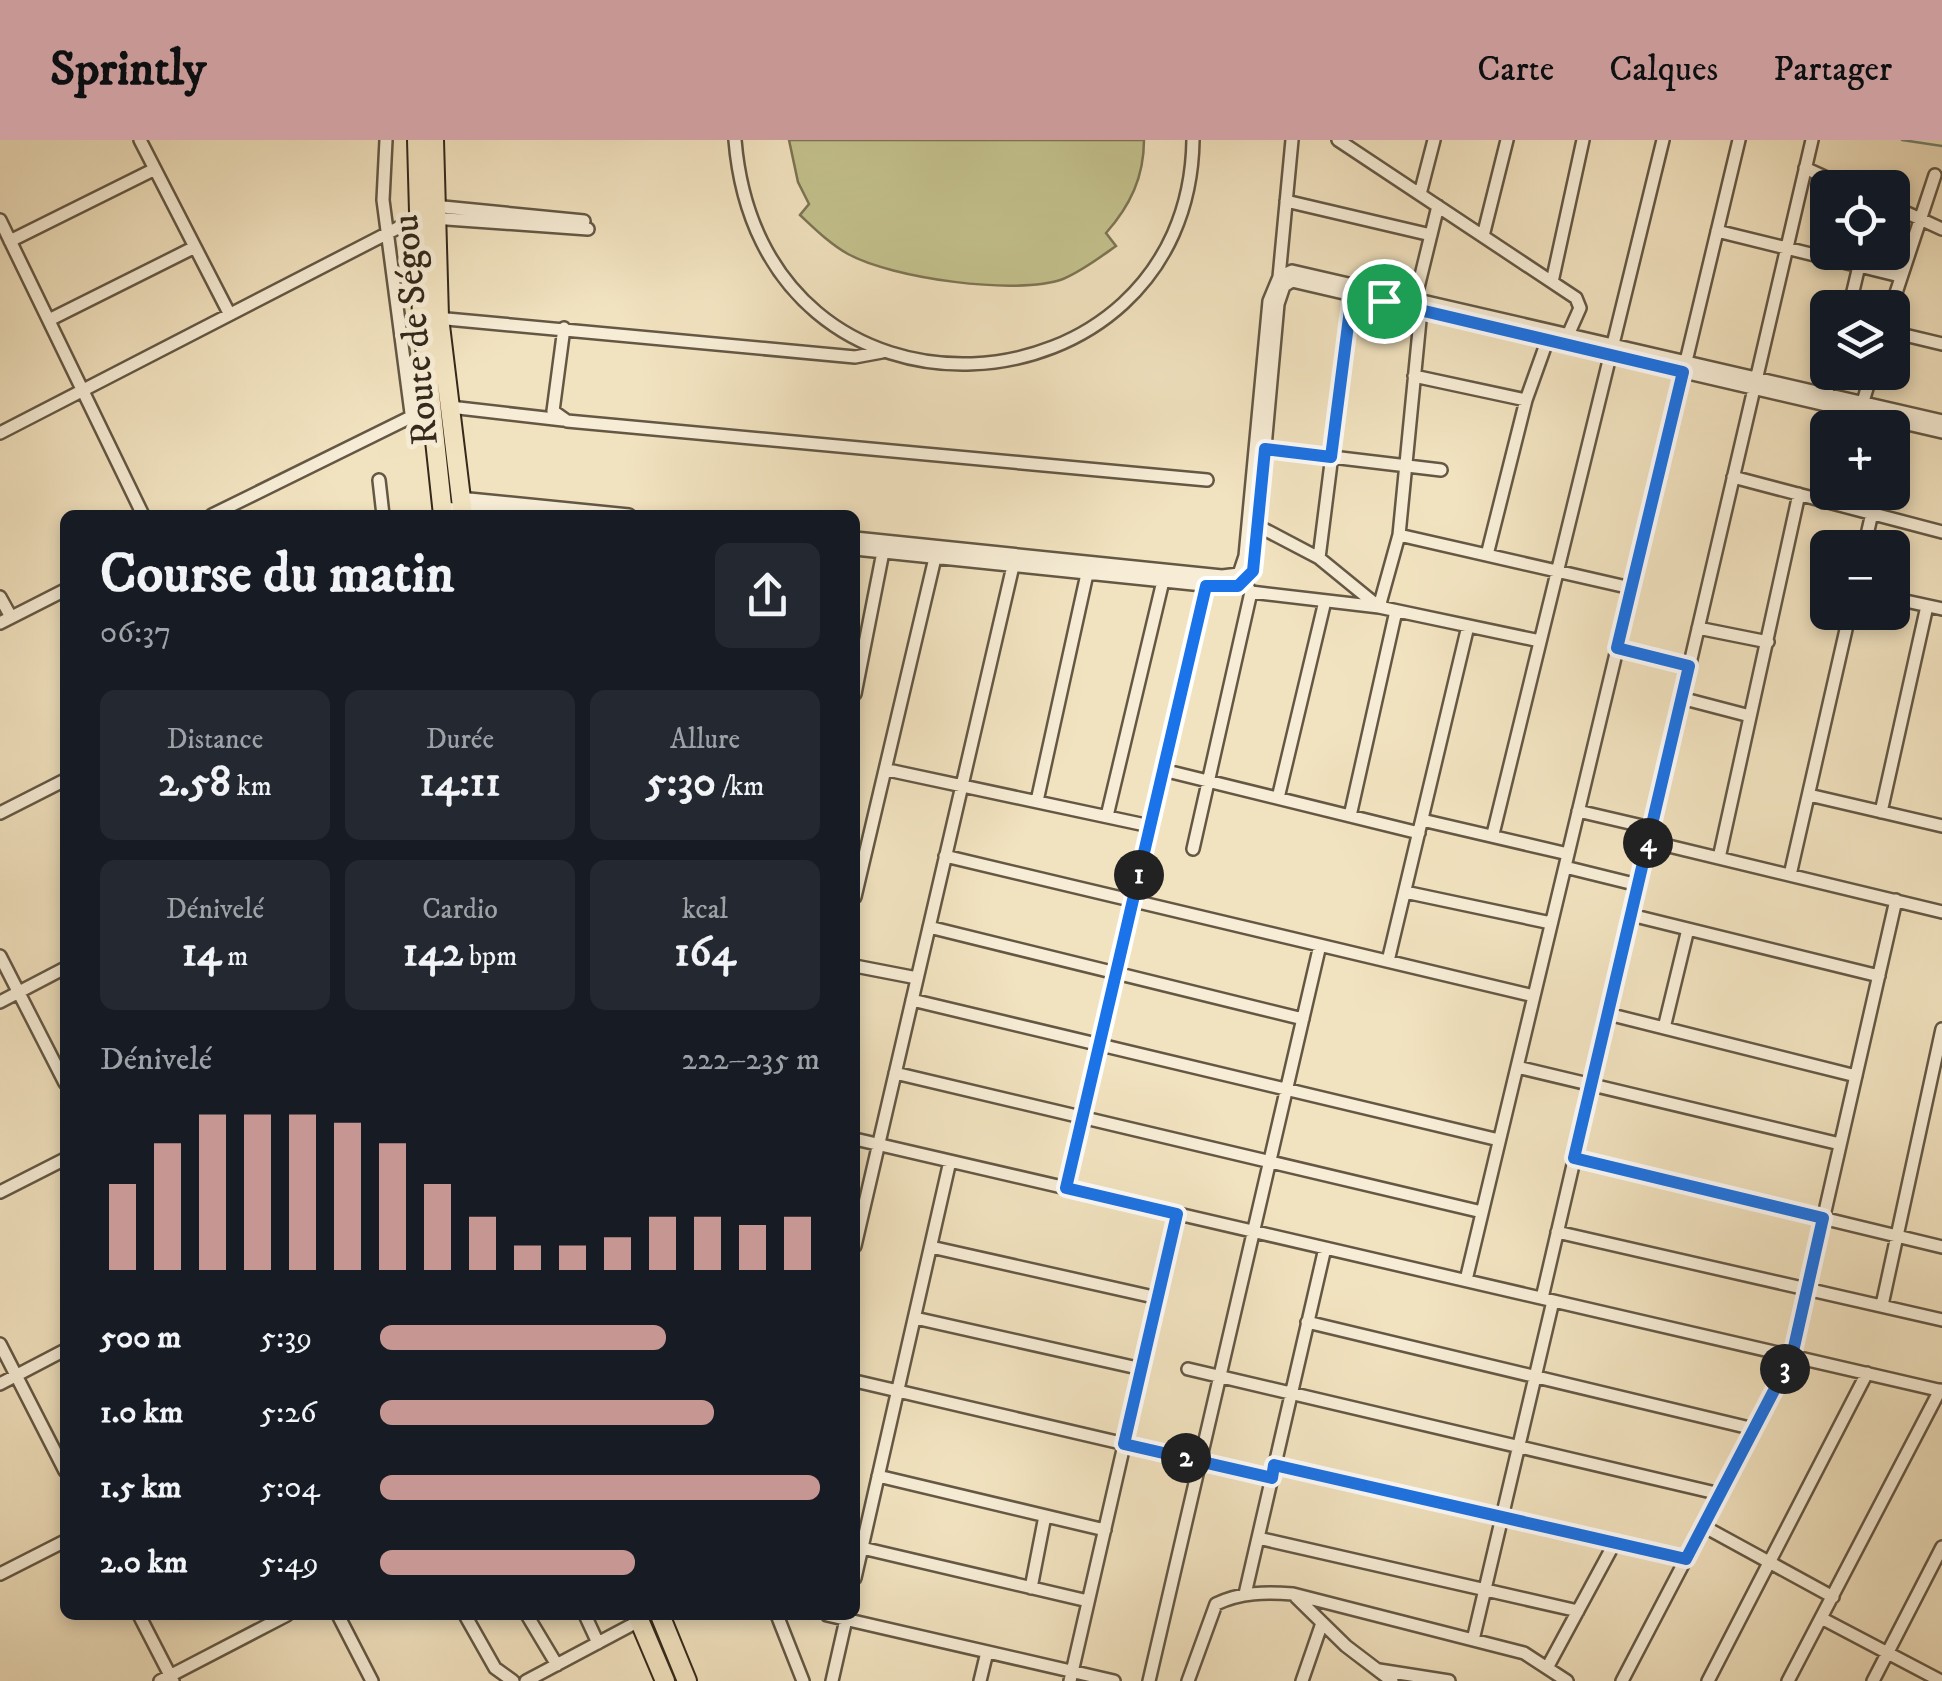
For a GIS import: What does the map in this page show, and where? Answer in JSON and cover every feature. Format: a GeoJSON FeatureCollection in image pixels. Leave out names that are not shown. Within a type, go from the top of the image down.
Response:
{"type":"FeatureCollection","features":[{"type":"Feature","properties":{"kind":"highway","name":"Route de Ségou"},"geometry":{"type":"LineString","coordinates":[[417,140],[427,211],[430,318],[420,411],[442,506]]}},
{"type":"Feature","properties":{"kind":"highway","name":"Route de Ségou"},"geometry":{"type":"LineString","coordinates":[[427,211],[434,140]]}},
{"type":"Feature","properties":{"kind":"highway","name":"Route de Ségou"},"geometry":{"type":"LineString","coordinates":[[430,318],[450,407],[462,507]]}},
{"type":"Feature","properties":{"kind":"highway"},"geometry":{"type":"LineString","coordinates":[[639,1620],[665,1681]]}},
{"type":"Feature","properties":{"kind":"highway"},"geometry":{"type":"LineString","coordinates":[[662,1620],[687,1681]]}},
{"type":"Feature","properties":{"kind":"street"},"geometry":{"type":"LineString","coordinates":[[140,140],[229,313]]}},
{"type":"Feature","properties":{"kind":"street"},"geometry":{"type":"LineString","coordinates":[[222,510],[420,411],[387,232],[386,140]]}},
{"type":"Feature","properties":{"kind":"street"},"geometry":{"type":"LineString","coordinates":[[735,140],[744,196],[766,253],[802,299],[830,322],[882,352],[932,363],[986,364],[1049,350],[1098,322],[1136,288],[1169,239],[1189,186],[1193,140]]}},
{"type":"Feature","properties":{"kind":"street"},"geometry":{"type":"LineString","coordinates":[[1245,583],[1253,571],[1258,526],[1292,140]]}},
{"type":"Feature","properties":{"kind":"street"},"geometry":{"type":"LineString","coordinates":[[1338,140],[1357,146],[1580,303],[1568,336]]}},
{"type":"Feature","properties":{"kind":"street"},"geometry":{"type":"LineString","coordinates":[[1420,194],[1434,140]]}},
{"type":"Feature","properties":{"kind":"street"},"geometry":{"type":"LineString","coordinates":[[1484,236],[1507,140]]}},
{"type":"Feature","properties":{"kind":"street"},"geometry":{"type":"LineString","coordinates":[[1552,282],[1583,140]]}},
{"type":"Feature","properties":{"kind":"street"},"geometry":{"type":"LineString","coordinates":[[1494,834],[1662,140]]}},
{"type":"Feature","properties":{"kind":"street"},"geometry":{"type":"LineString","coordinates":[[1466,1280],[1738,140]]}},
{"type":"Feature","properties":{"kind":"street"},"geometry":{"type":"LineString","coordinates":[[1473,1640],[1535,1376],[1557,1232],[1812,140]]}},
{"type":"Feature","properties":{"kind":"street"},"geometry":{"type":"LineString","coordinates":[[1805,168],[1810,170]]}},
{"type":"Feature","properties":{"kind":"street"},"geometry":{"type":"LineString","coordinates":[[10,241],[155,169]]}},
{"type":"Feature","properties":{"kind":"street"},"geometry":{"type":"LineString","coordinates":[[1896,290],[1935,176]]}},
{"type":"Feature","properties":{"kind":"street"},"geometry":{"type":"LineString","coordinates":[[1286,201],[1431,235]]}},
{"type":"Feature","properties":{"kind":"street"},"geometry":{"type":"LineString","coordinates":[[1379,608],[1399,535],[1417,306],[1438,206]]}},
{"type":"Feature","properties":{"kind":"street"},"geometry":{"type":"LineString","coordinates":[[0,432],[427,211],[588,225]]}},
{"type":"Feature","properties":{"kind":"street"},"geometry":{"type":"LineString","coordinates":[[1910,214],[1942,229]]}},
{"type":"Feature","properties":{"kind":"street"},"geometry":{"type":"LineString","coordinates":[[0,220],[141,510]]}},
{"type":"Feature","properties":{"kind":"street"},"geometry":{"type":"LineString","coordinates":[[1717,232],[1810,254]]}},
{"type":"Feature","properties":{"kind":"street"},"geometry":{"type":"LineString","coordinates":[[49,320],[195,247]]}},
{"type":"Feature","properties":{"kind":"street"},"geometry":{"type":"LineString","coordinates":[[1875,270],[1900,276]]}},
{"type":"Feature","properties":{"kind":"street"},"geometry":{"type":"LineString","coordinates":[[1282,281],[1352,290],[1861,408],[1942,421]]}},
{"type":"Feature","properties":{"kind":"street"},"geometry":{"type":"LineString","coordinates":[[1193,849],[1245,583],[1269,301],[1282,281]]}},
{"type":"Feature","properties":{"kind":"street"},"geometry":{"type":"LineString","coordinates":[[1319,558],[1352,290]]}},
{"type":"Feature","properties":{"kind":"street"},"geometry":{"type":"LineString","coordinates":[[430,318],[855,357],[882,352]]}},
{"type":"Feature","properties":{"kind":"street"},"geometry":{"type":"LineString","coordinates":[[564,328],[554,412],[567,421]]}},
{"type":"Feature","properties":{"kind":"street"},"geometry":{"type":"LineString","coordinates":[[1550,335],[1568,336],[1611,350]]}},
{"type":"Feature","properties":{"kind":"street"},"geometry":{"type":"LineString","coordinates":[[1487,555],[1526,400],[1550,335]]}},
{"type":"Feature","properties":{"kind":"street"},"geometry":{"type":"LineString","coordinates":[[1910,336],[1942,344]]}},
{"type":"Feature","properties":{"kind":"street"},"geometry":{"type":"LineString","coordinates":[[1414,376],[1526,400]]}},
{"type":"Feature","properties":{"kind":"street"},"geometry":{"type":"LineString","coordinates":[[1755,384],[1826,395],[1942,432]]}},
{"type":"Feature","properties":{"kind":"street"},"geometry":{"type":"LineString","coordinates":[[1826,395],[1827,390]]}},
{"type":"Feature","properties":{"kind":"street"},"geometry":{"type":"LineString","coordinates":[[1861,408],[1866,390]]}},
{"type":"Feature","properties":{"kind":"street"},"geometry":{"type":"LineString","coordinates":[[450,407],[1207,480]]}},
{"type":"Feature","properties":{"kind":"street"},"geometry":{"type":"LineString","coordinates":[[1265,449],[1442,470]]}},
{"type":"Feature","properties":{"kind":"street"},"geometry":{"type":"LineString","coordinates":[[1733,476],[1810,495]]}},
{"type":"Feature","properties":{"kind":"street"},"geometry":{"type":"LineString","coordinates":[[380,480],[382,510]]}},
{"type":"Feature","properties":{"kind":"street"},"geometry":{"type":"LineString","coordinates":[[1718,858],[1799,494]]}},
{"type":"Feature","properties":{"kind":"street"},"geometry":{"type":"LineString","coordinates":[[442,506],[525,510]]}},
{"type":"Feature","properties":{"kind":"street"},"geometry":{"type":"LineString","coordinates":[[1864,510],[1942,532]]}},
{"type":"Feature","properties":{"kind":"street"},"geometry":{"type":"LineString","coordinates":[[1868,530],[1872,513]]}},
{"type":"Feature","properties":{"kind":"street"},"geometry":{"type":"LineString","coordinates":[[1258,526],[1319,558],[1379,608]]}},
{"type":"Feature","properties":{"kind":"street"},"geometry":{"type":"LineString","coordinates":[[1399,535],[1632,588]]}},
{"type":"Feature","properties":{"kind":"street"},"geometry":{"type":"LineString","coordinates":[[860,539],[1222,576],[1325,601],[1396,611],[1540,641]]}},
{"type":"Feature","properties":{"kind":"street"},"geometry":{"type":"LineString","coordinates":[[860,550],[1206,586],[1245,583]]}},
{"type":"Feature","properties":{"kind":"street"},"geometry":{"type":"LineString","coordinates":[[861,635],[883,552]]}},
{"type":"Feature","properties":{"kind":"street"},"geometry":{"type":"LineString","coordinates":[[860,864],[888,770],[935,558]]}},
{"type":"Feature","properties":{"kind":"street"},"geometry":{"type":"LineString","coordinates":[[860,1224],[1013,566]]}},
{"type":"Feature","properties":{"kind":"street"},"geometry":{"type":"LineString","coordinates":[[1036,802],[1088,574]]}},
{"type":"Feature","properties":{"kind":"street"},"geometry":{"type":"LineString","coordinates":[[1107,816],[1163,581]]}},
{"type":"Feature","properties":{"kind":"street"},"geometry":{"type":"LineString","coordinates":[[1066,1188],[1206,586]]}},
{"type":"Feature","properties":{"kind":"street"},"geometry":{"type":"LineString","coordinates":[[0,596],[5,620],[60,592]]}},
{"type":"Feature","properties":{"kind":"street"},"geometry":{"type":"LineString","coordinates":[[1278,798],[1325,601]]}},
{"type":"Feature","properties":{"kind":"street"},"geometry":{"type":"LineString","coordinates":[[1910,602],[1942,609]]}},
{"type":"Feature","properties":{"kind":"street"},"geometry":{"type":"LineString","coordinates":[[1880,812],[1927,606]]}},
{"type":"Feature","properties":{"kind":"street"},"geometry":{"type":"LineString","coordinates":[[1350,816],[1396,611]]}},
{"type":"Feature","properties":{"kind":"street"},"geometry":{"type":"LineString","coordinates":[[1388,962],[1468,626]]}},
{"type":"Feature","properties":{"kind":"street"},"geometry":{"type":"LineString","coordinates":[[1698,628],[1768,642]]}},
{"type":"Feature","properties":{"kind":"street"},"geometry":{"type":"LineString","coordinates":[[1790,875],[1846,630]]}},
{"type":"Feature","properties":{"kind":"street"},"geometry":{"type":"LineString","coordinates":[[1617,648],[1689,666]]}},
{"type":"Feature","properties":{"kind":"street"},"geometry":{"type":"LineString","coordinates":[[1682,698],[1750,716]]}},
{"type":"Feature","properties":{"kind":"street"},"geometry":{"type":"LineString","coordinates":[[888,770],[1150,826]]}},
{"type":"Feature","properties":{"kind":"street"},"geometry":{"type":"LineString","coordinates":[[1163,770],[1419,833]]}},
{"type":"Feature","properties":{"kind":"street"},"geometry":{"type":"LineString","coordinates":[[0,813],[60,783]]}},
{"type":"Feature","properties":{"kind":"street"},"geometry":{"type":"LineString","coordinates":[[1809,796],[1942,826]]}},
{"type":"Feature","properties":{"kind":"street"},"geometry":{"type":"LineString","coordinates":[[1578,811],[1718,858],[1942,912]]}},
{"type":"Feature","properties":{"kind":"street"},"geometry":{"type":"LineString","coordinates":[[1422,820],[1568,854]]}},
{"type":"Feature","properties":{"kind":"street"},"geometry":{"type":"LineString","coordinates":[[945,856],[1534,996]]}},
{"type":"Feature","properties":{"kind":"street"},"geometry":{"type":"LineString","coordinates":[[1564,868],[1638,885]]}},
{"type":"Feature","properties":{"kind":"street"},"geometry":{"type":"LineString","coordinates":[[1405,892],[1551,924]]}},
{"type":"Feature","properties":{"kind":"street"},"geometry":{"type":"LineString","coordinates":[[1622,1681],[1792,1356],[1896,900]]}},
{"type":"Feature","properties":{"kind":"street"},"geometry":{"type":"LineString","coordinates":[[1631,915],[1878,976]]}},
{"type":"Feature","properties":{"kind":"street"},"geometry":{"type":"LineString","coordinates":[[929,927],[1303,1018]]}},
{"type":"Feature","properties":{"kind":"street"},"geometry":{"type":"LineString","coordinates":[[1664,1028],[1688,929]]}},
{"type":"Feature","properties":{"kind":"street"},"geometry":{"type":"LineString","coordinates":[[1149,1681],[1320,945]]}},
{"type":"Feature","properties":{"kind":"street"},"geometry":{"type":"LineString","coordinates":[[0,956],[60,1073]]}},
{"type":"Feature","properties":{"kind":"street"},"geometry":{"type":"LineString","coordinates":[[860,967],[917,978]]}},
{"type":"Feature","properties":{"kind":"street"},"geometry":{"type":"LineString","coordinates":[[0,1002],[60,971]]}},
{"type":"Feature","properties":{"kind":"street"},"geometry":{"type":"LineString","coordinates":[[912,1000],[1500,1140]]}},
{"type":"Feature","properties":{"kind":"street"},"geometry":{"type":"LineString","coordinates":[[1608,1014],[1856,1076]]}},
{"type":"Feature","properties":{"kind":"street"},"geometry":{"type":"LineString","coordinates":[[1882,1305],[1942,1029]]}},
{"type":"Feature","properties":{"kind":"street"},"geometry":{"type":"LineString","coordinates":[[1517,1068],[1840,1144]]}},
{"type":"Feature","properties":{"kind":"street"},"geometry":{"type":"LineString","coordinates":[[895,1073],[1482,1212]]}},
{"type":"Feature","properties":{"kind":"street"},"geometry":{"type":"LineString","coordinates":[[860,1140],[1941,1391],[1788,1681]]}},
{"type":"Feature","properties":{"kind":"street"},"geometry":{"type":"LineString","coordinates":[[1574,1158],[1942,1247]]}},
{"type":"Feature","properties":{"kind":"street"},"geometry":{"type":"LineString","coordinates":[[860,1557],[950,1161]]}},
{"type":"Feature","properties":{"kind":"street"},"geometry":{"type":"LineString","coordinates":[[0,1192],[60,1162]]}},
{"type":"Feature","properties":{"kind":"street"},"geometry":{"type":"LineString","coordinates":[[1071,1677],[1177,1214]]}},
{"type":"Feature","properties":{"kind":"street"},"geometry":{"type":"LineString","coordinates":[[1557,1232],[1942,1320]]}},
{"type":"Feature","properties":{"kind":"street"},"geometry":{"type":"LineString","coordinates":[[931,1246],[1158,1298]]}},
{"type":"Feature","properties":{"kind":"street"},"geometry":{"type":"LineString","coordinates":[[1246,1594],[1325,1248]]}},
{"type":"Feature","properties":{"kind":"street"},"geometry":{"type":"LineString","coordinates":[[914,1318],[1142,1369]]}},
{"type":"Feature","properties":{"kind":"street"},"geometry":{"type":"LineString","coordinates":[[1308,1322],[1754,1429]]}},
{"type":"Feature","properties":{"kind":"street"},"geometry":{"type":"LineString","coordinates":[[0,1344],[60,1461]]}},
{"type":"Feature","properties":{"kind":"street"},"geometry":{"type":"LineString","coordinates":[[0,1384],[60,1353]]}},
{"type":"Feature","properties":{"kind":"street"},"geometry":{"type":"LineString","coordinates":[[1188,1368],[1720,1494]]}},
{"type":"Feature","properties":{"kind":"street"},"geometry":{"type":"LineString","coordinates":[[1708,1681],[1867,1373]]}},
{"type":"Feature","properties":{"kind":"street"},"geometry":{"type":"LineString","coordinates":[[860,1382],[1200,1461],[1273,1471],[1686,1559]]}},
{"type":"Feature","properties":{"kind":"street"},"geometry":{"type":"LineString","coordinates":[[878,1476],[1104,1530]]}},
{"type":"Feature","properties":{"kind":"street"},"geometry":{"type":"LineString","coordinates":[[1031,1588],[1046,1516]]}},
{"type":"Feature","properties":{"kind":"street"},"geometry":{"type":"LineString","coordinates":[[1703,1526],[1834,1598]]}},
{"type":"Feature","properties":{"kind":"street"},"geometry":{"type":"LineString","coordinates":[[1258,1538],[1578,1611]]}},
{"type":"Feature","properties":{"kind":"street"},"geometry":{"type":"LineString","coordinates":[[0,1574],[60,1544]]}},
{"type":"Feature","properties":{"kind":"street"},"geometry":{"type":"LineString","coordinates":[[1546,1668],[1614,1544]]}},
{"type":"Feature","properties":{"kind":"street"},"geometry":{"type":"LineString","coordinates":[[1873,1681],[1942,1547]]}},
{"type":"Feature","properties":{"kind":"street"},"geometry":{"type":"LineString","coordinates":[[862,1548],[1088,1601]]}},
{"type":"Feature","properties":{"kind":"street"},"geometry":{"type":"LineString","coordinates":[[1188,1681],[1216,1604],[1246,1594],[1292,1594],[1473,1640],[1524,1654],[1566,1681]]}},
{"type":"Feature","properties":{"kind":"street"},"geometry":{"type":"LineString","coordinates":[[1292,1594],[1392,1681]]}},
{"type":"Feature","properties":{"kind":"street"},"geometry":{"type":"LineString","coordinates":[[1822,1618],[1941,1681]]}},
{"type":"Feature","properties":{"kind":"street"},"geometry":{"type":"LineString","coordinates":[[141,1620],[168,1679],[279,1620]]}},
{"type":"Feature","properties":{"kind":"street"},"geometry":{"type":"LineString","coordinates":[[341,1620],[372,1681]]}},
{"type":"Feature","properties":{"kind":"street"},"geometry":{"type":"LineString","coordinates":[[468,1620],[489,1660],[512,1681]]}},
{"type":"Feature","properties":{"kind":"street"},"geometry":{"type":"LineString","coordinates":[[530,1620],[557,1664]]}},
{"type":"Feature","properties":{"kind":"street"},"geometry":{"type":"LineString","coordinates":[[587,1620],[598,1643]]}},
{"type":"Feature","properties":{"kind":"street"},"geometry":{"type":"LineString","coordinates":[[526,1681],[635,1620]]}},
{"type":"Feature","properties":{"kind":"street"},"geometry":{"type":"LineString","coordinates":[[779,1620],[803,1681]]}},
{"type":"Feature","properties":{"kind":"street"},"geometry":{"type":"LineString","coordinates":[[832,1681],[845,1620]]}},
{"type":"Feature","properties":{"kind":"street"},"geometry":{"type":"LineString","coordinates":[[858,1620],[1071,1677],[1114,1681]]}},
{"type":"Feature","properties":{"kind":"street"},"geometry":{"type":"LineString","coordinates":[[1302,1681],[1322,1622]]}},
{"type":"Feature","properties":{"kind":"street"},"geometry":{"type":"LineString","coordinates":[[980,1681],[987,1652]]}},
{"type":"Feature","properties":{"kind":"street"},"geometry":{"type":"LineString","coordinates":[[1378,1670],[1448,1681]]}},
{"type":"Feature","properties":{"kind":"shaded area"},"geometry":{"type":"Polygon","coordinates":[[[789,140],[1144,140],[1134,190],[1106,233],[1116,246],[1063,279],[1016,286],[923,277],[868,263],[841,250],[800,215],[809,204],[798,182],[789,140]]]}},
{"type":"Feature","properties":{"kind":"waterway"},"geometry":{"type":"LineString","coordinates":[[1902,140],[1942,146]]}},
{"type":"Feature","properties":{"kind":"route"},"geometry":{"type":"LineString","coordinates":[[1352,294],[1384,301],[1683,372],[1617,648],[1689,666],[1574,1158],[1823,1218],[1792,1356],[1686,1559],[1274,1465],[1272,1478],[1124,1444],[1177,1214],[1066,1188],[1206,586],[1238,586],[1253,571],[1265,449],[1331,457],[1352,294]]}}]}
